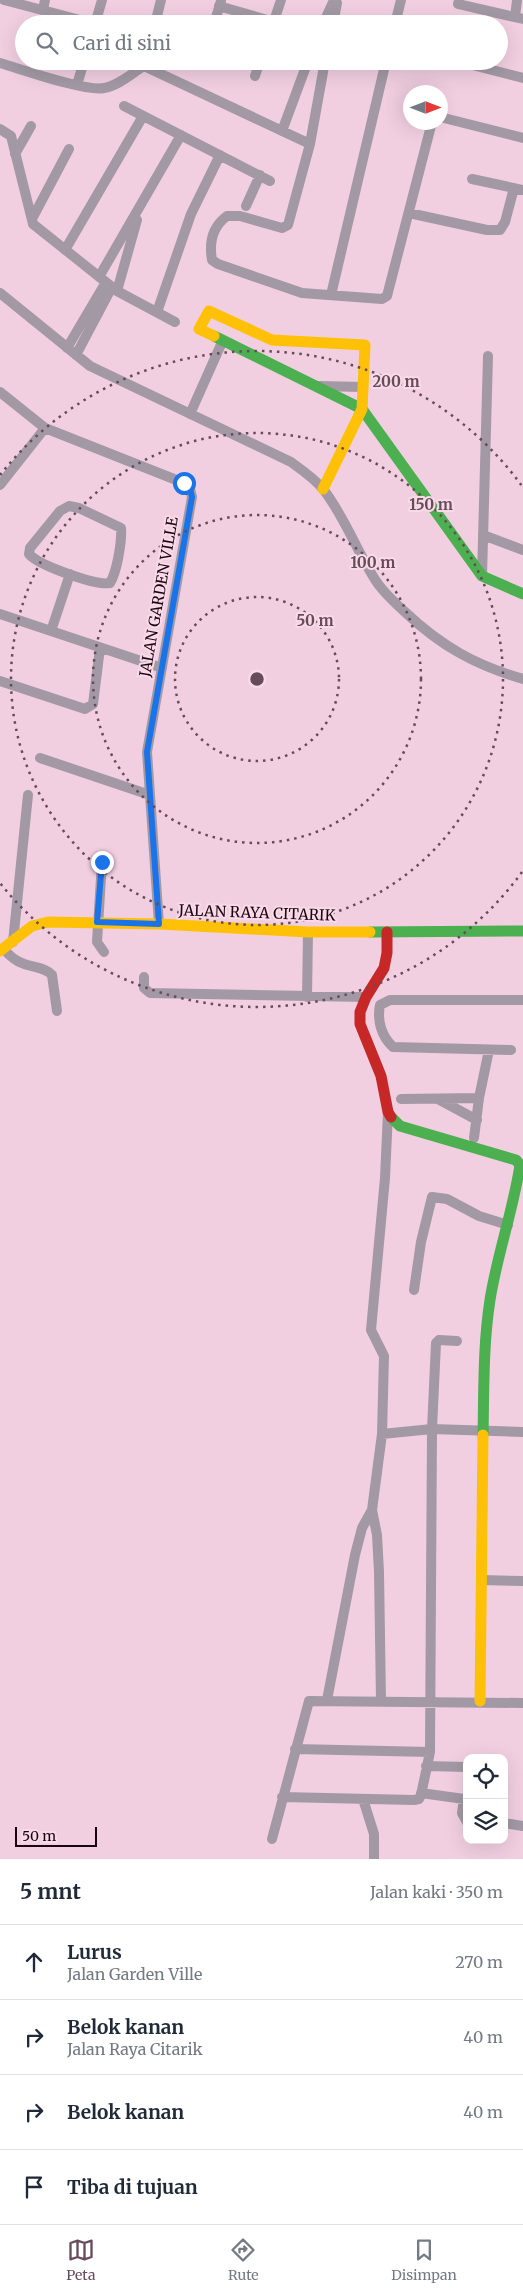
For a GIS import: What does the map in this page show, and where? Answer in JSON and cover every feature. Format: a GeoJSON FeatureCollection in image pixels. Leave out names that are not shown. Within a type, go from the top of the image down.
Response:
{"type":"FeatureCollection","features":[{"type":"Feature","properties":{"kind":"street"},"geometry":{"type":"LineString","coordinates":[[4,0],[44,5],[71,15]]}},
{"type":"Feature","properties":{"kind":"street"},"geometry":{"type":"LineString","coordinates":[[98,15],[102,0]]}},
{"type":"Feature","properties":{"kind":"street"},"geometry":{"type":"LineString","coordinates":[[157,15],[161,0]]}},
{"type":"Feature","properties":{"kind":"street"},"geometry":{"type":"LineString","coordinates":[[276,15],[281,0]]}},
{"type":"Feature","properties":{"kind":"street"},"geometry":{"type":"LineString","coordinates":[[328,15],[336,0]]}},
{"type":"Feature","properties":{"kind":"street"},"geometry":{"type":"LineString","coordinates":[[334,15],[336,0]]}},
{"type":"Feature","properties":{"kind":"street"},"geometry":{"type":"LineString","coordinates":[[397,15],[401,0]]}},
{"type":"Feature","properties":{"kind":"street"},"geometry":{"type":"LineString","coordinates":[[516,0],[519,18]]}},
{"type":"Feature","properties":{"kind":"street"},"geometry":{"type":"LineString","coordinates":[[458,2],[508,15]]}},
{"type":"Feature","properties":{"kind":"street"},"geometry":{"type":"LineString","coordinates":[[220,3],[252,15]]}},
{"type":"Feature","properties":{"kind":"street"},"geometry":{"type":"LineString","coordinates":[[0,62],[15,66]]}},
{"type":"Feature","properties":{"kind":"street"},"geometry":{"type":"LineString","coordinates":[[27,70],[77,85],[105,88],[135,70]]}},
{"type":"Feature","properties":{"kind":"street"},"geometry":{"type":"LineString","coordinates":[[77,85],[81,70]]}},
{"type":"Feature","properties":{"kind":"street"},"geometry":{"type":"LineString","coordinates":[[157,70],[310,144]]}},
{"type":"Feature","properties":{"kind":"street"},"geometry":{"type":"LineString","coordinates":[[255,76],[257,70]]}},
{"type":"Feature","properties":{"kind":"street"},"geometry":{"type":"LineString","coordinates":[[282,131],[305,70]]}},
{"type":"Feature","properties":{"kind":"street"},"geometry":{"type":"LineString","coordinates":[[324,70],[310,144],[290,220],[286,228],[277,228],[240,216],[227,216],[217,223],[212,236],[211,256],[212,260],[218,264],[249,274],[278,287],[302,293],[382,299],[387,296],[430,130]]}},
{"type":"Feature","properties":{"kind":"street"},"geometry":{"type":"LineString","coordinates":[[332,295],[384,70]]}},
{"type":"Feature","properties":{"kind":"street"},"geometry":{"type":"LineString","coordinates":[[492,70],[523,78]]}},
{"type":"Feature","properties":{"kind":"street"},"geometry":{"type":"LineString","coordinates":[[124,106],[270,181]]}},
{"type":"Feature","properties":{"kind":"street"},"geometry":{"type":"LineString","coordinates":[[65,250],[143,116]]}},
{"type":"Feature","properties":{"kind":"street"},"geometry":{"type":"LineString","coordinates":[[448,119],[523,138]]}},
{"type":"Feature","properties":{"kind":"street"},"geometry":{"type":"LineString","coordinates":[[15,154],[30,126]]}},
{"type":"Feature","properties":{"kind":"street"},"geometry":{"type":"LineString","coordinates":[[0,129],[11,136],[34,224],[108,284],[175,322]]}},
{"type":"Feature","properties":{"kind":"street"},"geometry":{"type":"LineString","coordinates":[[76,355],[142,202],[181,135]]}},
{"type":"Feature","properties":{"kind":"street"},"geometry":{"type":"LineString","coordinates":[[32,219],[69,149]]}},
{"type":"Feature","properties":{"kind":"street"},"geometry":{"type":"LineString","coordinates":[[157,312],[191,214],[220,155]]}},
{"type":"Feature","properties":{"kind":"street"},"geometry":{"type":"LineString","coordinates":[[246,206],[260,176]]}},
{"type":"Feature","properties":{"kind":"street"},"geometry":{"type":"LineString","coordinates":[[409,213],[488,230],[500,230],[518,189],[472,179]]}},
{"type":"Feature","properties":{"kind":"street"},"geometry":{"type":"LineString","coordinates":[[67,348],[108,284],[142,202]]}},
{"type":"Feature","properties":{"kind":"street"},"geometry":{"type":"LineString","coordinates":[[0,293],[90,366],[291,462],[312,477],[323,489],[343,519],[377,582],[397,605],[426,632],[458,654],[494,671],[523,679]]}},
{"type":"Feature","properties":{"kind":"street"},"geometry":{"type":"LineString","coordinates":[[323,489],[362,409],[365,345],[272,340],[208,311],[199,329],[362,409],[482,576],[523,594]]}},
{"type":"Feature","properties":{"kind":"street"},"geometry":{"type":"LineString","coordinates":[[190,414],[223,340]]}},
{"type":"Feature","properties":{"kind":"street"},"geometry":{"type":"LineString","coordinates":[[482,576],[488,356]]}},
{"type":"Feature","properties":{"kind":"street"},"geometry":{"type":"LineString","coordinates":[[314,385],[363,387]]}},
{"type":"Feature","properties":{"kind":"street","name":"JALAN GARDEN VILLE"},"geometry":{"type":"LineString","coordinates":[[0,392],[45,428],[184,483],[190,489],[192,497],[147,752],[159,924]]}},
{"type":"Feature","properties":{"kind":"street"},"geometry":{"type":"LineString","coordinates":[[0,485],[45,428]]}},
{"type":"Feature","properties":{"kind":"street"},"geometry":{"type":"LineString","coordinates":[[69,506],[74,506],[118,526],[121,532],[121,542],[114,574],[110,583],[101,583],[70,574],[28,554],[30,548],[60,511],[69,506]]}},
{"type":"Feature","properties":{"kind":"street"},"geometry":{"type":"LineString","coordinates":[[483,535],[523,550]]}},
{"type":"Feature","properties":{"kind":"street"},"geometry":{"type":"LineString","coordinates":[[51,631],[70,574]]}},
{"type":"Feature","properties":{"kind":"street"},"geometry":{"type":"LineString","coordinates":[[0,614],[162,668]]}},
{"type":"Feature","properties":{"kind":"street"},"geometry":{"type":"LineString","coordinates":[[0,681],[85,709],[89,708],[93,704],[100,648]]}},
{"type":"Feature","properties":{"kind":"street"},"geometry":{"type":"LineString","coordinates":[[40,758],[150,795]]}},
{"type":"Feature","properties":{"kind":"street"},"geometry":{"type":"LineString","coordinates":[[28,795],[6,947],[16,962],[44,970],[52,975],[57,1011]]}},
{"type":"Feature","properties":{"kind":"street"},"geometry":{"type":"LineString","coordinates":[[102,862],[97,942],[104,952]]}},
{"type":"Feature","properties":{"kind":"street","name":"JALAN RAYA CITARIK"},"geometry":{"type":"LineString","coordinates":[[6,947],[26,929],[39,923],[159,924],[308,932],[523,930]]}},
{"type":"Feature","properties":{"kind":"street"},"geometry":{"type":"LineString","coordinates":[[307,997],[308,932]]}},
{"type":"Feature","properties":{"kind":"street"},"geometry":{"type":"LineString","coordinates":[[381,1701],[379,1572],[372,1510],[382,1434],[384,1356],[371,1330],[385,1178],[388,1112],[381,1076],[360,1024],[360,1012],[366,997],[384,968],[387,953],[387,932]]}},
{"type":"Feature","properties":{"kind":"street"},"geometry":{"type":"LineString","coordinates":[[144,977],[144,988],[150,993],[366,997]]}},
{"type":"Feature","properties":{"kind":"street"},"geometry":{"type":"LineString","coordinates":[[511,1050],[393,1047],[380,1027],[378,1013],[380,1005],[390,1000],[523,1000]]}},
{"type":"Feature","properties":{"kind":"street"},"geometry":{"type":"LineString","coordinates":[[474,1138],[479,1098],[489,1050]]}},
{"type":"Feature","properties":{"kind":"street"},"geometry":{"type":"LineString","coordinates":[[401,1100],[479,1098]]}},
{"type":"Feature","properties":{"kind":"street"},"geometry":{"type":"LineString","coordinates":[[437,1099],[477,1120]]}},
{"type":"Feature","properties":{"kind":"street"},"geometry":{"type":"LineString","coordinates":[[388,1112],[394,1122],[400,1126],[518,1162],[520,1172],[490,1298],[484,1346],[480,1701]]}},
{"type":"Feature","properties":{"kind":"street"},"geometry":{"type":"LineString","coordinates":[[414,1290],[421,1242],[432,1198],[447,1199],[479,1216],[508,1225]]}},
{"type":"Feature","properties":{"kind":"street"},"geometry":{"type":"LineString","coordinates":[[282,1798],[419,1799],[430,1752],[432,1430],[436,1343],[439,1340],[457,1341]]}},
{"type":"Feature","properties":{"kind":"street"},"geometry":{"type":"LineString","coordinates":[[382,1434],[432,1430],[523,1432]]}},
{"type":"Feature","properties":{"kind":"street"},"geometry":{"type":"LineString","coordinates":[[327,1700],[354,1555],[362,1528],[372,1510]]}},
{"type":"Feature","properties":{"kind":"street"},"geometry":{"type":"LineString","coordinates":[[481,1580],[523,1581]]}},
{"type":"Feature","properties":{"kind":"street"},"geometry":{"type":"LineString","coordinates":[[272,1838],[308,1702],[327,1700],[523,1703]]}},
{"type":"Feature","properties":{"kind":"street"},"geometry":{"type":"LineString","coordinates":[[295,1749],[430,1752]]}},
{"type":"Feature","properties":{"kind":"street"},"geometry":{"type":"LineString","coordinates":[[426,1766],[463,1767]]}},
{"type":"Feature","properties":{"kind":"street"},"geometry":{"type":"LineString","coordinates":[[421,1793],[463,1798]]}},
{"type":"Feature","properties":{"kind":"street"},"geometry":{"type":"LineString","coordinates":[[363,1799],[374,1834],[374,1859]]}},
{"type":"Feature","properties":{"kind":"street"},"geometry":{"type":"LineString","coordinates":[[508,1824],[523,1826]]}},
{"type":"Feature","properties":{"kind":"traffic: fast"},"geometry":{"type":"LineString","coordinates":[[214,336],[362,409],[482,576],[523,594]]}},
{"type":"Feature","properties":{"kind":"traffic: fast"},"geometry":{"type":"LineString","coordinates":[[370,932],[523,931]]}},
{"type":"Feature","properties":{"kind":"traffic: fast"},"geometry":{"type":"LineString","coordinates":[[391,1117],[400,1126],[516,1160],[520,1165],[490,1300],[485,1351],[483,1435]]}},
{"type":"Feature","properties":{"kind":"traffic: slow"},"geometry":{"type":"LineString","coordinates":[[214,336],[199,329],[209,311],[272,340],[365,345],[362,409],[323,489]]}},
{"type":"Feature","properties":{"kind":"traffic: slow"},"geometry":{"type":"LineString","coordinates":[[0,951],[32,926],[48,922],[159,924],[308,932],[370,932]]}},
{"type":"Feature","properties":{"kind":"traffic: slow"},"geometry":{"type":"LineString","coordinates":[[480,1701],[483,1435]]}},
{"type":"Feature","properties":{"kind":"traffic: jam"},"geometry":{"type":"LineString","coordinates":[[387,932],[387,953],[384,968],[366,997],[360,1012],[360,1024],[381,1076],[388,1112],[391,1117]]}},
{"type":"Feature","properties":{"kind":"route"},"geometry":{"type":"LineString","coordinates":[[102,862],[97,922],[159,924],[147,752],[148,737],[192,497],[190,489],[184,483]]}}]}
